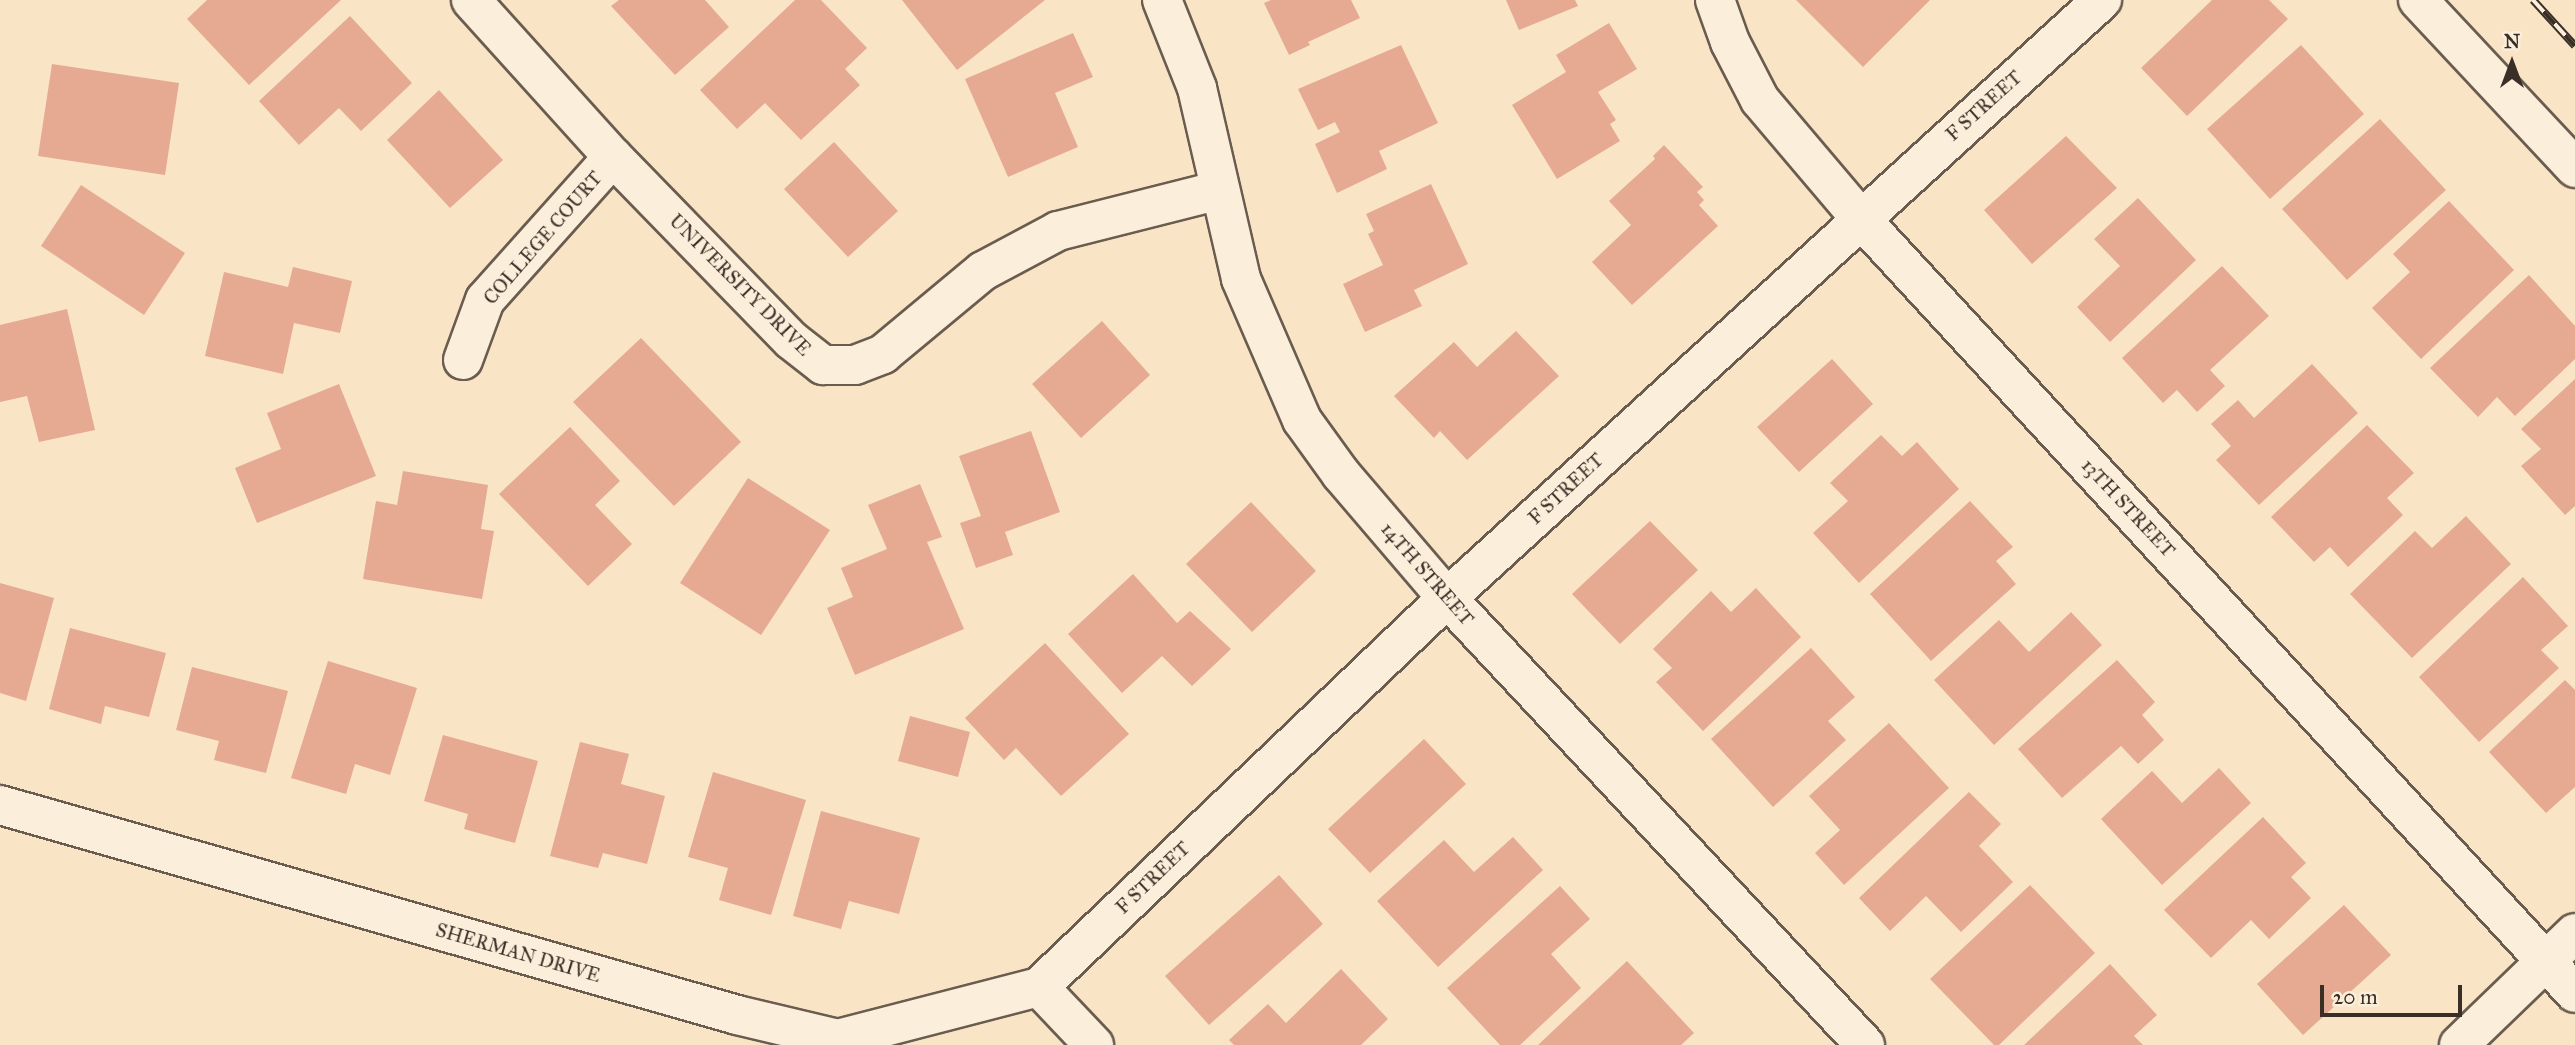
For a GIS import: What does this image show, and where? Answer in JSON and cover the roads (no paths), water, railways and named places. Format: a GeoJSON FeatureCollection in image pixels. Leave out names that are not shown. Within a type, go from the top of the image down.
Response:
{"type":"FeatureCollection","features":[{"type":"Feature","properties":{"kind":"street","name":"UNIVERSITY DRIVE"},"geometry":{"type":"LineString","coordinates":[[471,0],[613,157],[791,340],[823,365],[855,365],[883,354],[983,271],[1058,231],[1220,190]]}},
{"type":"Feature","properties":{"kind":"street","name":"14TH STREET"},"geometry":{"type":"LineString","coordinates":[[1162,0],[1197,88],[1241,279],[1302,420],[1341,474],[1447,598],[1865,1045]]}},
{"type":"Feature","properties":{"kind":"street","name":"13TH STREET"},"geometry":{"type":"LineString","coordinates":[[1715,0],[1730,41],[1760,100],[1860,218],[2575,993]]}},
{"type":"Feature","properties":{"kind":"street","name":"F STREET"},"geometry":{"type":"LineString","coordinates":[[1039,986],[1447,598],[1860,218],[2102,0]]}},
{"type":"Feature","properties":{"kind":"street"},"geometry":{"type":"LineString","coordinates":[[2418,0],[2575,168]]}},
{"type":"Feature","properties":{"kind":"street","name":"COLLEGE COURT"},"geometry":{"type":"LineString","coordinates":[[463,360],[485,300],[613,157]]}},
{"type":"Feature","properties":{"kind":"street","name":"SHERMAN DRIVE"},"geometry":{"type":"LineString","coordinates":[[0,805],[723,1011],[838,1038],[1039,986]]}},
{"type":"Feature","properties":{"kind":"street"},"geometry":{"type":"LineString","coordinates":[[2459,1045],[2575,933]]}},
{"type":"Feature","properties":{"kind":"street"},"geometry":{"type":"LineString","coordinates":[[1039,986],[1094,1045]]}},
{"type":"Feature","properties":{"kind":"railway"},"geometry":{"type":"LineString","coordinates":[[2533,0],[2575,46]]}}]}
